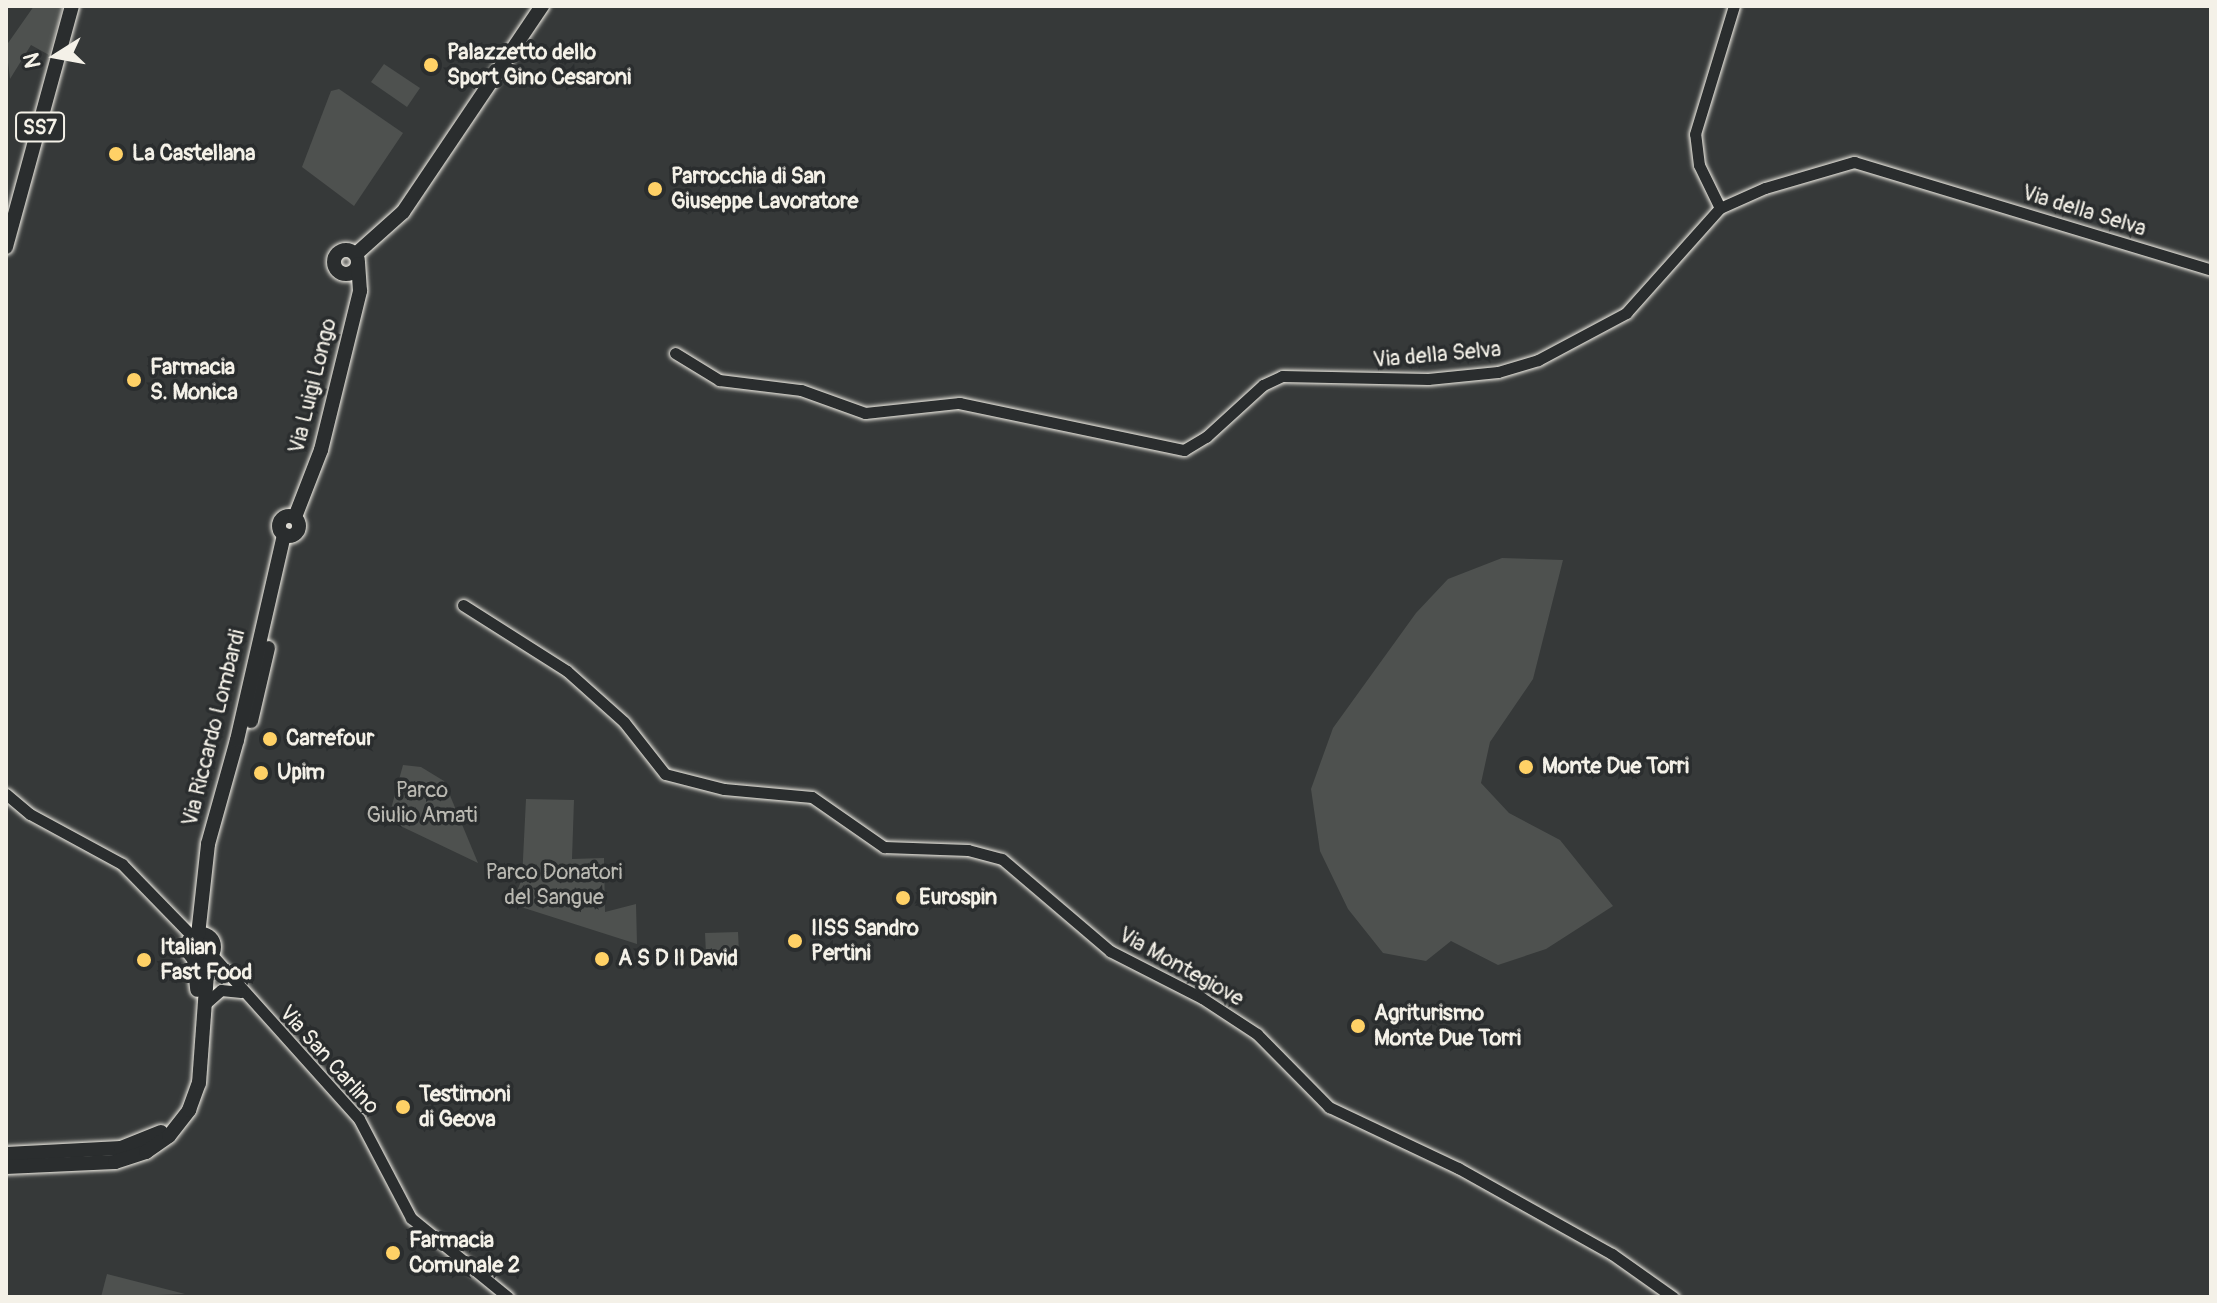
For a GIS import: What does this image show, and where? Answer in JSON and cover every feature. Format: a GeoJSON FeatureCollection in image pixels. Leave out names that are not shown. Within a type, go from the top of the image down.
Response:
{"type":"FeatureCollection","features":[{"type":"Feature","properties":{"kind":"main road","name":"SS7"},"geometry":{"type":"LineString","coordinates":[[6,247],[72,6]]}},
{"type":"Feature","properties":{"kind":"main road","name":"Via Luigi Longo"},"geometry":{"type":"LineString","coordinates":[[287,535],[279,523],[291,516],[315,449],[356,263],[402,215],[542,6]]}},
{"type":"Feature","properties":{"kind":"main road","name":"Via Riccardo Lombardi"},"geometry":{"type":"LineString","coordinates":[[199,936],[208,844],[287,535]]}},
{"type":"Feature","properties":{"kind":"main road"},"geometry":{"type":"LineString","coordinates":[[6,1154],[126,1147],[172,1123],[193,1075],[205,958],[214,944],[199,936],[188,948],[205,958]]}},
{"type":"Feature","properties":{"kind":"main road"},"geometry":{"type":"LineString","coordinates":[[6,1167],[115,1162],[166,1139],[189,1110],[198,1089],[205,958]]}},
{"type":"Feature","properties":{"kind":"street"},"geometry":{"type":"LineString","coordinates":[[1720,208],[1699,165],[1695,134],[1734,6]]}},
{"type":"Feature","properties":{"kind":"street","name":"Via della Selva"},"geometry":{"type":"LineString","coordinates":[[675,353],[716,379],[801,390],[865,413],[959,403],[1184,450],[1206,437],[1260,387],[1282,376],[1428,379],[1498,372],[1538,360],[1629,310],[1720,208],[1831,167],[1864,162],[2211,270]]}},
{"type":"Feature","properties":{"kind":"street","name":"Via Montegiove"},"geometry":{"type":"LineString","coordinates":[[463,605],[567,671],[624,722],[647,758],[665,774],[724,789],[815,798],[884,847],[968,850],[1002,859],[1110,951],[1212,1003],[1257,1034],[1335,1111],[1458,1168],[1612,1254],[1673,1297]]}},
{"type":"Feature","properties":{"kind":"street"},"geometry":{"type":"LineString","coordinates":[[6,794],[30,814],[122,864],[199,936]]}},
{"type":"Feature","properties":{"kind":"street","name":"Via San Carlino"},"geometry":{"type":"LineString","coordinates":[[205,958],[241,992],[359,1119],[411,1218],[508,1297]]}},
{"type":"Feature","properties":{"kind":"street"},"geometry":{"type":"LineString","coordinates":[[204,1005],[217,991],[241,992]]}},
{"type":"Feature","properties":{"kind":"green space"},"geometry":{"type":"Polygon","coordinates":[[[34,6],[63,6],[49,55],[31,45],[10,79],[6,46],[34,6]]]}},
{"type":"Feature","properties":{"kind":"green space"},"geometry":{"type":"Polygon","coordinates":[[[384,64],[420,88],[407,107],[371,82],[384,64]]]}},
{"type":"Feature","properties":{"kind":"green space"},"geometry":{"type":"Polygon","coordinates":[[[339,89],[403,133],[354,206],[302,167],[331,91],[339,89]]]}},
{"type":"Feature","properties":{"kind":"green space"},"geometry":{"type":"Polygon","coordinates":[[[1502,558],[1563,560],[1533,679],[1490,742],[1481,783],[1509,813],[1560,840],[1613,906],[1546,949],[1498,965],[1451,941],[1426,961],[1383,953],[1348,909],[1320,851],[1311,789],[1333,728],[1416,613],[1448,579],[1502,558]]]}},
{"type":"Feature","properties":{"kind":"green space","name":"Parco Giulio Amati"},"geometry":{"type":"Polygon","coordinates":[[[403,765],[421,767],[444,781],[478,863],[388,820],[403,765]]]}},
{"type":"Feature","properties":{"kind":"green space","name":"Parco Donatori del Sangue"},"geometry":{"type":"Polygon","coordinates":[[[526,799],[574,800],[572,859],[604,858],[605,912],[636,904],[637,944],[521,907],[517,891],[522,879],[526,799]]]}},
{"type":"Feature","properties":{"kind":"green space"},"geometry":{"type":"Polygon","coordinates":[[[738,932],[739,953],[706,954],[705,933],[738,932]]]}},
{"type":"Feature","properties":{"kind":"green space"},"geometry":{"type":"Polygon","coordinates":[[[107,1274],[185,1294],[101,1297],[107,1274]]]}},
{"type":"Feature","properties":{"kind":"place","name":"Palazzetto dello Sport Gino Cesaroni"},"geometry":{"type":"Point","coordinates":[431,65]}},
{"type":"Feature","properties":{"kind":"place","name":"La Castellana"},"geometry":{"type":"Point","coordinates":[116,154]}},
{"type":"Feature","properties":{"kind":"place","name":"Parrocchia di San Giuseppe Lavoratore"},"geometry":{"type":"Point","coordinates":[655,189]}},
{"type":"Feature","properties":{"kind":"place","name":"Farmacia S. Monica"},"geometry":{"type":"Point","coordinates":[134,380]}},
{"type":"Feature","properties":{"kind":"place","name":"Carrefour"},"geometry":{"type":"Point","coordinates":[270,739]}},
{"type":"Feature","properties":{"kind":"place","name":"Monte Due Torri"},"geometry":{"type":"Point","coordinates":[1526,767]}},
{"type":"Feature","properties":{"kind":"place","name":"Upim"},"geometry":{"type":"Point","coordinates":[261,773]}},
{"type":"Feature","properties":{"kind":"place","name":"Eurospin"},"geometry":{"type":"Point","coordinates":[903,898]}},
{"type":"Feature","properties":{"kind":"place","name":"IISS Sandro Pertini"},"geometry":{"type":"Point","coordinates":[795,941]}},
{"type":"Feature","properties":{"kind":"place","name":"A S D Il David"},"geometry":{"type":"Point","coordinates":[602,959]}},
{"type":"Feature","properties":{"kind":"place","name":"Italian Fast Food"},"geometry":{"type":"Point","coordinates":[144,960]}},
{"type":"Feature","properties":{"kind":"place","name":"Agriturismo Monte Due Torri"},"geometry":{"type":"Point","coordinates":[1358,1026]}},
{"type":"Feature","properties":{"kind":"place","name":"Testimoni di Geova"},"geometry":{"type":"Point","coordinates":[403,1107]}},
{"type":"Feature","properties":{"kind":"place","name":"Farmacia Comunale 2"},"geometry":{"type":"Point","coordinates":[393,1253]}}]}
